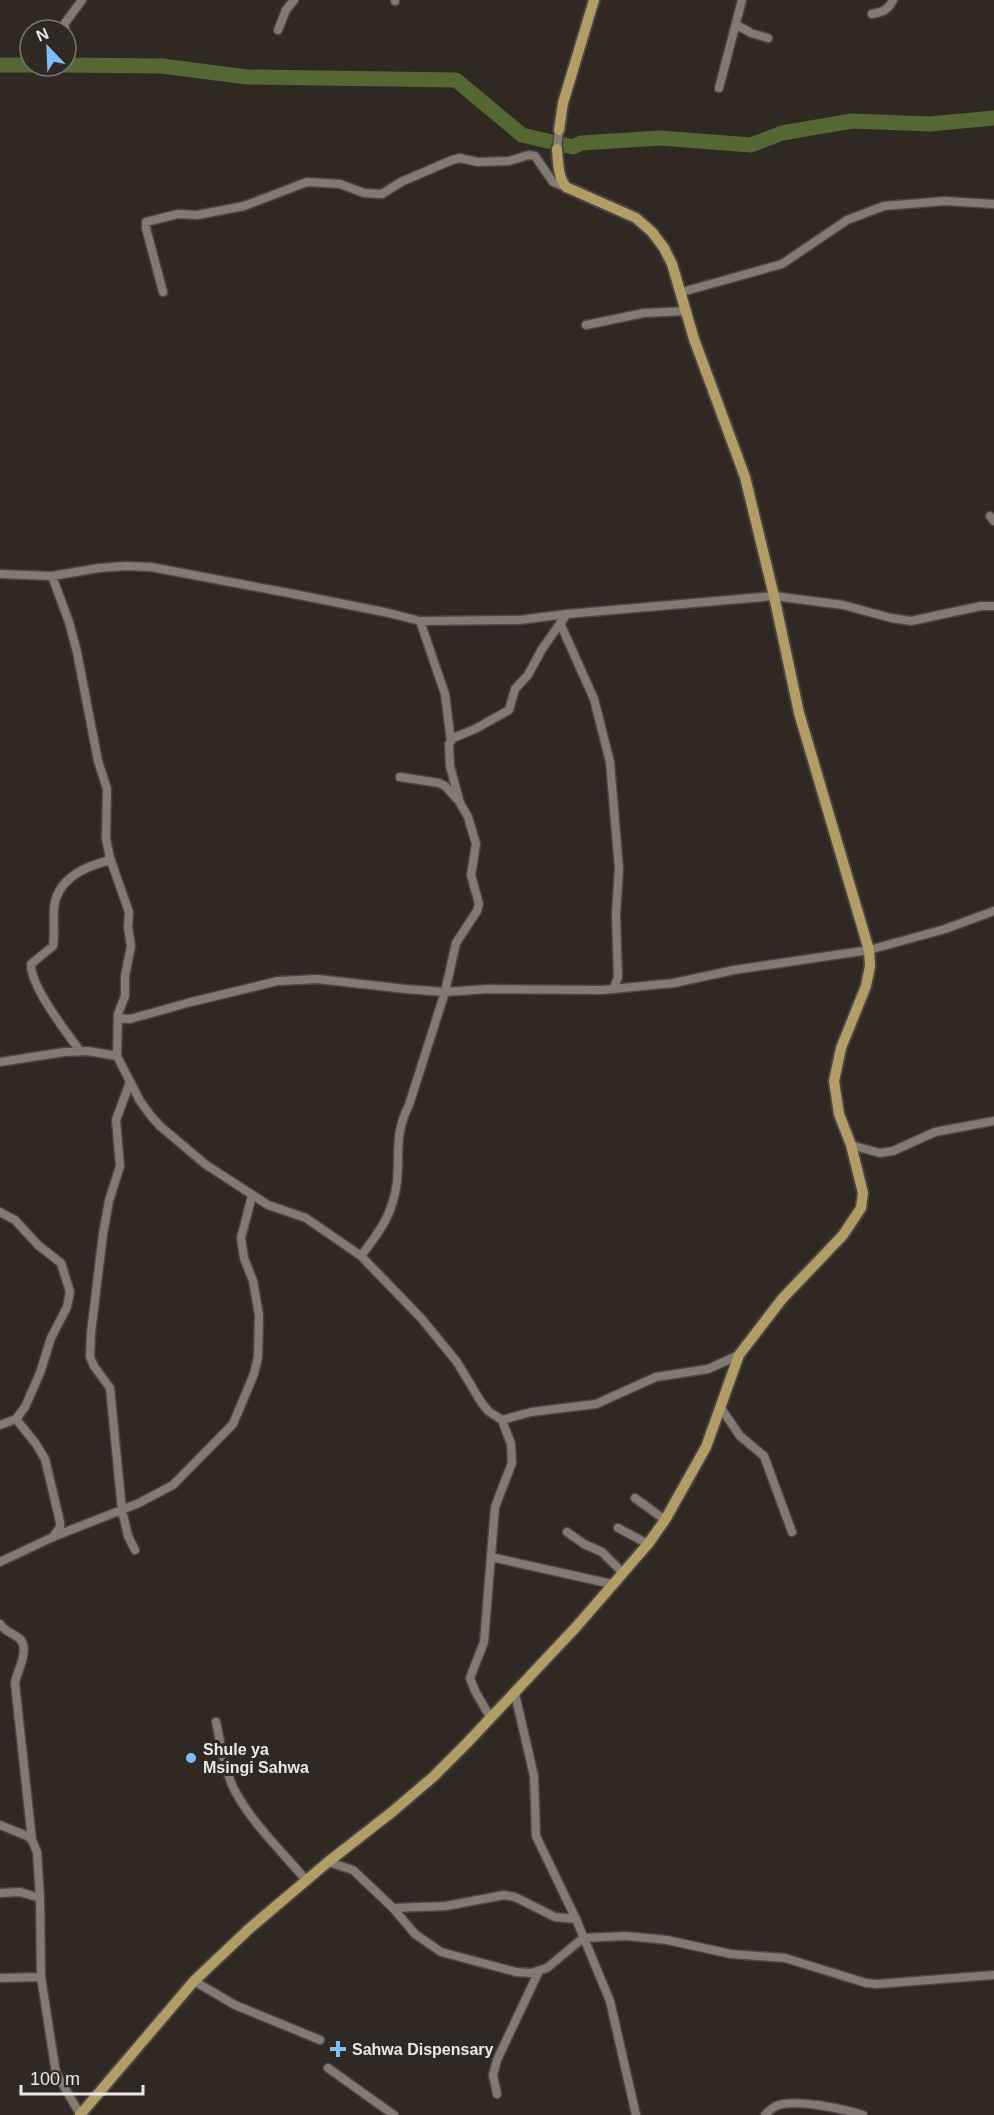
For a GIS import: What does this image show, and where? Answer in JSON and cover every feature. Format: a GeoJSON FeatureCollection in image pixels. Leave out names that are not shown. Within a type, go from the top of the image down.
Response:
{"type":"FeatureCollection","features":[{"type":"Feature","properties":{"kind":"main road"},"geometry":{"type":"LineString","coordinates":[[559,130],[563,103],[594,0]]}},
{"type":"Feature","properties":{"kind":"main road"},"geometry":{"type":"LineString","coordinates":[[80,2115],[194,1981],[250,1928],[306,1880],[433,1777],[515,1694],[648,1544],[702,1455],[739,1355],[782,1299],[843,1235],[861,1208],[863,1193],[851,1145],[838,1114],[834,1082],[841,1048],[867,986],[870,966],[869,950],[799,713],[745,477],[694,339],[682,292],[664,248],[636,218],[566,187],[562,182],[557,149]]}},
{"type":"Feature","properties":{"kind":"street"},"geometry":{"type":"LineString","coordinates":[[69,18],[82,0]]}},
{"type":"Feature","properties":{"kind":"street"},"geometry":{"type":"LineString","coordinates":[[278,30],[286,10],[294,0]]}},
{"type":"Feature","properties":{"kind":"street"},"geometry":{"type":"LineString","coordinates":[[719,88],[742,0]]}},
{"type":"Feature","properties":{"kind":"street"},"geometry":{"type":"LineString","coordinates":[[872,14],[889,8],[893,0]]}},
{"type":"Feature","properties":{"kind":"street"},"geometry":{"type":"LineString","coordinates":[[737,26],[768,38]]}},
{"type":"Feature","properties":{"kind":"street"},"geometry":{"type":"LineString","coordinates":[[557,149],[559,130]]}},
{"type":"Feature","properties":{"kind":"street"},"geometry":{"type":"LineString","coordinates":[[163,292],[146,228],[146,222],[160,218],[178,214],[197,215],[244,206],[307,182],[340,184],[364,193],[382,194],[401,182],[452,160],[460,159],[478,162],[509,161],[529,155],[535,156],[553,182],[566,187]]}},
{"type":"Feature","properties":{"kind":"street"},"geometry":{"type":"LineString","coordinates":[[682,292],[782,264],[847,220],[884,206],[945,201],[994,204]]}},
{"type":"Feature","properties":{"kind":"street"},"geometry":{"type":"LineString","coordinates":[[586,325],[644,313],[687,311]]}},
{"type":"Feature","properties":{"kind":"street"},"geometry":{"type":"LineString","coordinates":[[0,574],[52,576],[99,568],[151,567],[300,595],[420,621],[508,621],[774,596],[843,605],[911,621],[981,606],[994,606]]}},
{"type":"Feature","properties":{"kind":"street"},"geometry":{"type":"LineString","coordinates":[[52,576],[69,622],[98,761],[107,789],[106,835],[111,860],[129,912],[128,927],[131,946],[125,976],[125,996],[118,1018],[117,1056],[140,1101],[160,1126],[206,1164],[252,1196],[276,1208],[306,1218],[361,1256],[421,1318],[457,1362],[488,1411],[502,1420],[511,1444],[512,1463],[495,1507],[484,1642],[470,1678],[490,1718]]}},
{"type":"Feature","properties":{"kind":"street"},"geometry":{"type":"LineString","coordinates":[[449,744],[453,738],[509,710],[515,689],[528,675],[567,614]]}},
{"type":"Feature","properties":{"kind":"street"},"geometry":{"type":"LineString","coordinates":[[420,621],[445,694],[451,741],[449,744],[450,766],[460,803]]}},
{"type":"Feature","properties":{"kind":"street"},"geometry":{"type":"LineString","coordinates":[[560,623],[594,699],[610,762],[620,869],[616,915],[618,977],[614,988]]}},
{"type":"Feature","properties":{"kind":"street"},"geometry":{"type":"LineString","coordinates":[[361,1256],[387,1220],[392,1207],[397,1182],[398,1134],[402,1120],[409,1105],[445,992],[456,943],[477,911],[479,904],[471,874],[476,844],[468,817],[460,803],[445,786],[439,783],[400,777]]}},
{"type":"Feature","properties":{"kind":"street"},"geometry":{"type":"LineString","coordinates":[[80,1052],[50,1009],[31,971],[31,964],[53,946],[54,908],[62,887],[79,870],[111,860]]}},
{"type":"Feature","properties":{"kind":"street"},"geometry":{"type":"LineString","coordinates":[[118,1018],[130,1019],[278,981],[317,979],[445,992],[488,989],[614,988],[674,982],[734,970],[869,950],[945,929],[994,911]]}},
{"type":"Feature","properties":{"kind":"street"},"geometry":{"type":"LineString","coordinates":[[0,1062],[64,1052],[117,1056]]}},
{"type":"Feature","properties":{"kind":"street"},"geometry":{"type":"LineString","coordinates":[[130,1082],[116,1120],[120,1166],[109,1201],[103,1234],[90,1357],[110,1388],[122,1510],[128,1536],[135,1550]]}},
{"type":"Feature","properties":{"kind":"street"},"geometry":{"type":"LineString","coordinates":[[851,1145],[880,1153],[893,1151],[935,1132],[994,1121]]}},
{"type":"Feature","properties":{"kind":"street"},"geometry":{"type":"LineString","coordinates":[[0,1562],[52,1537],[139,1503],[173,1485],[225,1433],[238,1414],[254,1374],[258,1357],[260,1324],[253,1281],[242,1249],[242,1238],[252,1196]]}},
{"type":"Feature","properties":{"kind":"street"},"geometry":{"type":"LineString","coordinates":[[0,1212],[15,1220],[38,1245],[61,1263],[70,1292],[67,1306],[51,1338],[40,1373],[25,1407],[16,1419],[0,1425]]}},
{"type":"Feature","properties":{"kind":"street"},"geometry":{"type":"LineString","coordinates":[[502,1420],[531,1412],[596,1404],[656,1377],[708,1369],[739,1355]]}},
{"type":"Feature","properties":{"kind":"street"},"geometry":{"type":"LineString","coordinates":[[721,1408],[740,1436],[764,1456],[792,1532]]}},
{"type":"Feature","properties":{"kind":"street"},"geometry":{"type":"LineString","coordinates":[[16,1419],[36,1444],[47,1464],[60,1522],[60,1527],[52,1537]]}},
{"type":"Feature","properties":{"kind":"street"},"geometry":{"type":"LineString","coordinates":[[635,1498],[664,1520]]}},
{"type":"Feature","properties":{"kind":"street"},"geometry":{"type":"LineString","coordinates":[[618,1528],[648,1544]]}},
{"type":"Feature","properties":{"kind":"street"},"geometry":{"type":"LineString","coordinates":[[567,1533],[606,1555],[622,1572]]}},
{"type":"Feature","properties":{"kind":"street"},"geometry":{"type":"LineString","coordinates":[[491,1557],[612,1584]]}},
{"type":"Feature","properties":{"kind":"street"},"geometry":{"type":"LineString","coordinates":[[0,1624],[23,1644],[22,1662],[15,1683],[32,1840],[37,1852],[41,1977],[56,2073],[80,2115]]}},
{"type":"Feature","properties":{"kind":"street"},"geometry":{"type":"LineString","coordinates":[[515,1694],[534,1776],[536,1836],[576,1920],[614,2016],[636,2115]]}},
{"type":"Feature","properties":{"kind":"street"},"geometry":{"type":"LineString","coordinates":[[216,1722],[224,1758],[236,1793],[259,1826],[306,1880]]}},
{"type":"Feature","properties":{"kind":"street"},"geometry":{"type":"LineString","coordinates":[[0,1825],[32,1840]]}},
{"type":"Feature","properties":{"kind":"street"},"geometry":{"type":"LineString","coordinates":[[328,1862],[353,1870],[393,1908],[415,1934],[441,1952],[524,1974],[547,1968],[583,1938],[626,1936],[667,1940],[730,1954],[801,1961],[866,1983],[994,1975]]}},
{"type":"Feature","properties":{"kind":"street"},"geometry":{"type":"LineString","coordinates":[[0,1893],[20,1892],[40,1898]]}},
{"type":"Feature","properties":{"kind":"street"},"geometry":{"type":"LineString","coordinates":[[393,1908],[446,1906],[504,1895],[515,1897],[555,1917],[576,1920]]}},
{"type":"Feature","properties":{"kind":"street"},"geometry":{"type":"LineString","coordinates":[[497,2094],[494,2080],[497,2060],[539,1971]]}},
{"type":"Feature","properties":{"kind":"street"},"geometry":{"type":"LineString","coordinates":[[0,1978],[41,1977]]}},
{"type":"Feature","properties":{"kind":"street"},"geometry":{"type":"LineString","coordinates":[[194,1981],[235,2006],[320,2040]]}},
{"type":"Feature","properties":{"kind":"street"},"geometry":{"type":"LineString","coordinates":[[328,2068],[394,2115]]}},
{"type":"Feature","properties":{"kind":"street"},"geometry":{"type":"LineString","coordinates":[[765,2115],[779,2105],[788,2104],[830,2106],[863,2115]]}},
{"type":"Feature","properties":{"kind":"waterway"},"geometry":{"type":"LineString","coordinates":[[0,65],[18,65]]}},
{"type":"Feature","properties":{"kind":"waterway"},"geometry":{"type":"LineString","coordinates":[[78,65],[162,66],[247,77],[456,80],[522,135],[573,147],[581,143],[660,138],[751,145],[782,133],[852,121],[930,124],[994,118]]}},
{"type":"Feature","properties":{"kind":"place","name":"Shule ya Msingi Sahwa"},"geometry":{"type":"Point","coordinates":[191,1758]}},
{"type":"Feature","properties":{"kind":"place","name":"Sahwa Dispensary"},"geometry":{"type":"Point","coordinates":[338,2049]}}]}
